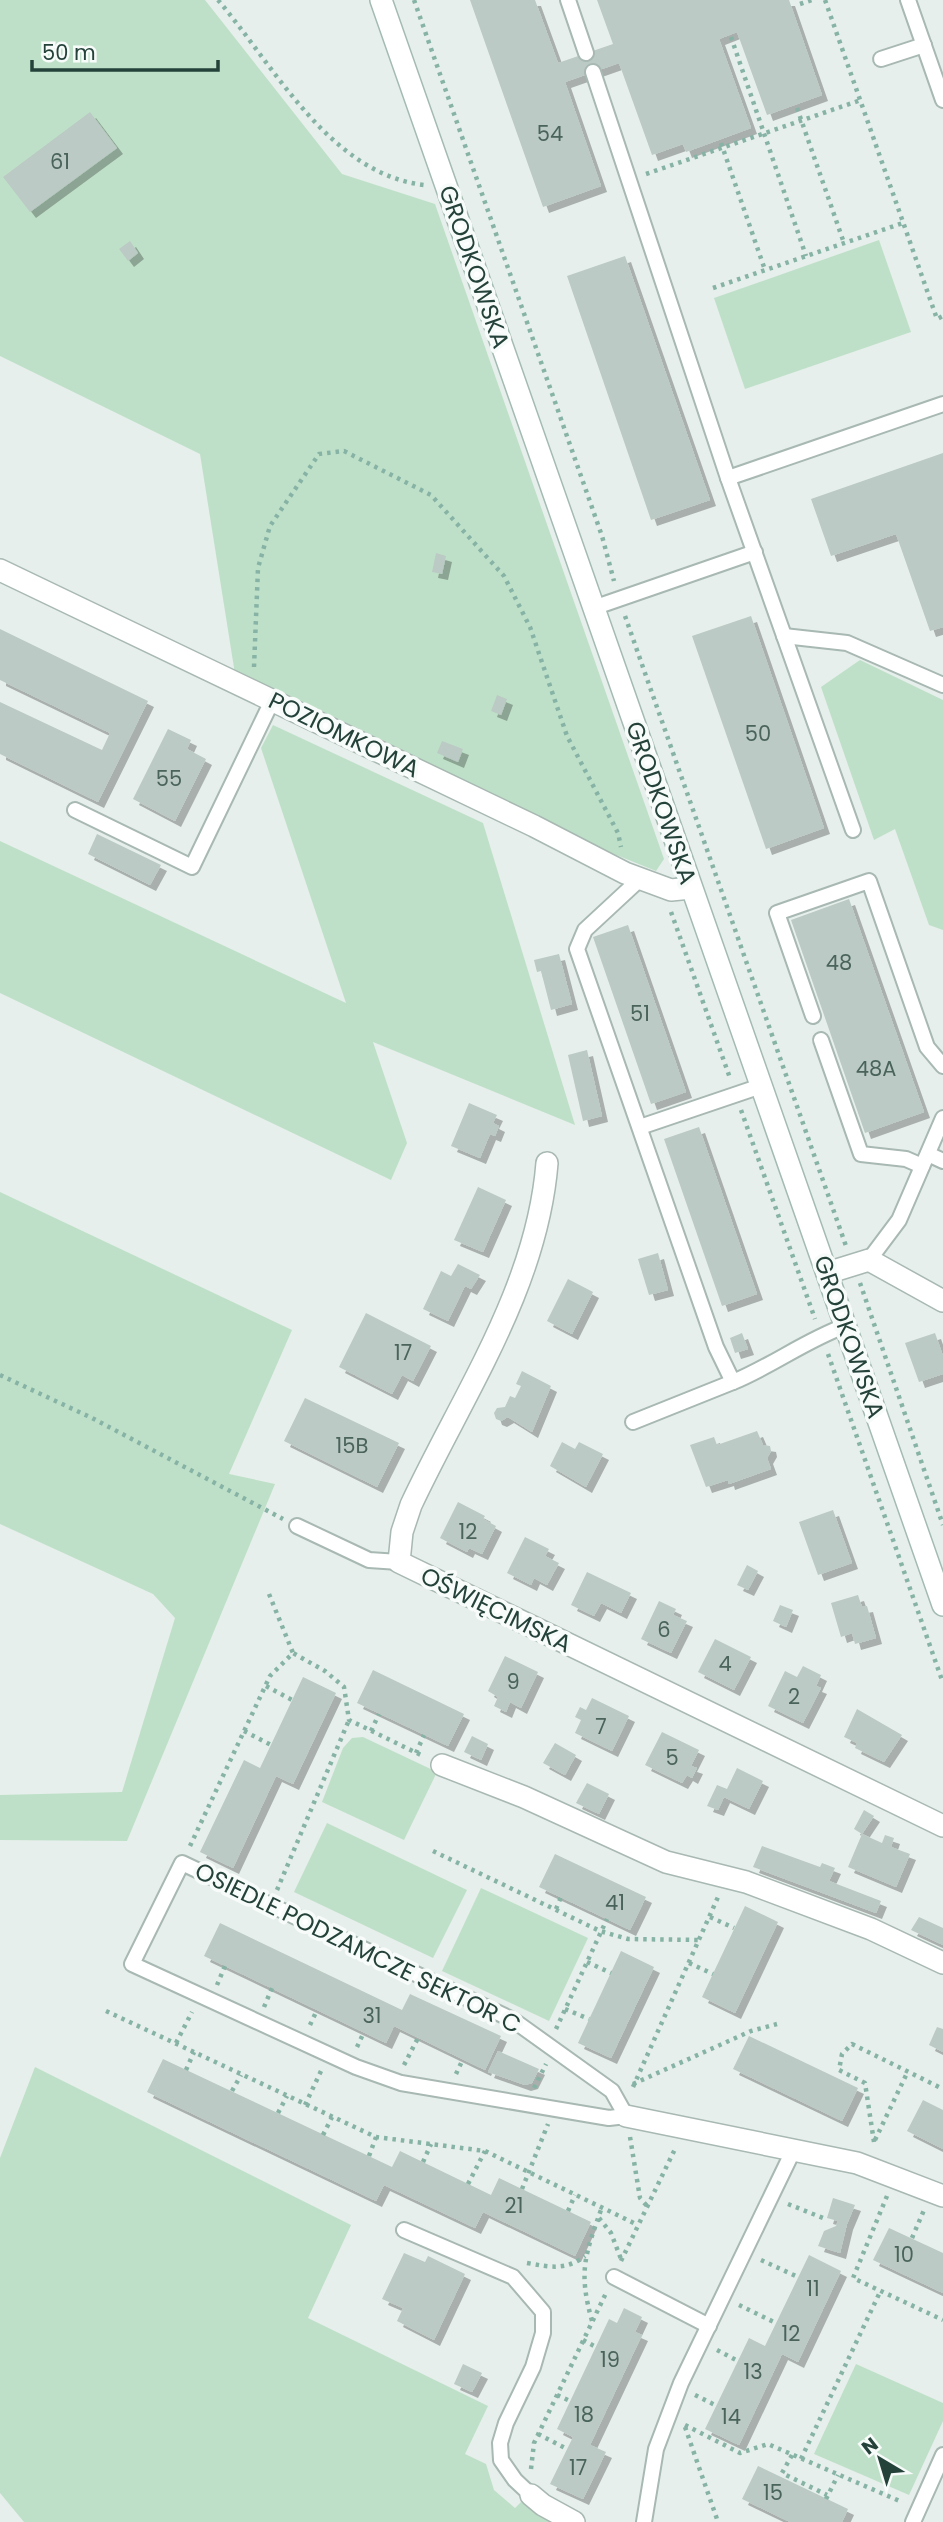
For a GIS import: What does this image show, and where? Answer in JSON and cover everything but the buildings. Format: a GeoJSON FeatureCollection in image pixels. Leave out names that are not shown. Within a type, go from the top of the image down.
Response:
{"type":"FeatureCollection","features":[{"type":"Feature","properties":{"kind":"street","name":"GRODKOWSKA"},"geometry":{"type":"LineString","coordinates":[[381,0],[593,608],[681,889],[761,1086],[943,1605]]}},
{"type":"Feature","properties":{"kind":"street","name":"POZIOMKOWA"},"geometry":{"type":"LineString","coordinates":[[0,570],[534,826],[632,876],[681,889]]}},
{"type":"Feature","properties":{"kind":"street","name":"OŚWIĘCIMSKA"},"geometry":{"type":"LineString","coordinates":[[547,1163],[544,1205],[521,1283],[411,1505],[402,1532],[399,1562],[943,1826]]}},
{"type":"Feature","properties":{"kind":"street"},"geometry":{"type":"LineString","coordinates":[[827,1273],[861,1263],[943,1301]]}},
{"type":"Feature","properties":{"kind":"street"},"geometry":{"type":"LineString","coordinates":[[442,1765],[524,1797],[666,1862],[746,1882],[871,1929],[943,1963]]}},
{"type":"Feature","properties":{"kind":"street"},"geometry":{"type":"LineString","coordinates":[[626,2116],[685,2126],[862,2165],[938,2194]]}},
{"type":"Feature","properties":{"kind":"street"},"geometry":{"type":"LineString","coordinates":[[531,2495],[574,2522]]}},
{"type":"Feature","properties":{"kind":"lane"},"geometry":{"type":"LineString","coordinates":[[568,0],[586,53]]}},
{"type":"Feature","properties":{"kind":"lane"},"geometry":{"type":"LineString","coordinates":[[908,0],[943,100]]}},
{"type":"Feature","properties":{"kind":"lane"},"geometry":{"type":"LineString","coordinates":[[881,59],[924,45]]}},
{"type":"Feature","properties":{"kind":"lane"},"geometry":{"type":"LineString","coordinates":[[593,72],[728,478],[853,830]]}},
{"type":"Feature","properties":{"kind":"lane"},"geometry":{"type":"LineString","coordinates":[[728,478],[943,404]]}},
{"type":"Feature","properties":{"kind":"lane"},"geometry":{"type":"LineString","coordinates":[[593,608],[755,552]]}},
{"type":"Feature","properties":{"kind":"lane"},"geometry":{"type":"LineString","coordinates":[[784,636],[847,643],[943,685]]}},
{"type":"Feature","properties":{"kind":"lane"},"geometry":{"type":"LineString","coordinates":[[75,810],[192,867],[263,696]]}},
{"type":"Feature","properties":{"kind":"lane"},"geometry":{"type":"LineString","coordinates":[[632,876],[585,930],[577,949],[716,1347],[733,1382]]}},
{"type":"Feature","properties":{"kind":"lane"},"geometry":{"type":"LineString","coordinates":[[813,1016],[777,913],[869,881],[927,1047],[943,1066]]}},
{"type":"Feature","properties":{"kind":"lane"},"geometry":{"type":"LineString","coordinates":[[821,1040],[861,1154],[943,1161]]}},
{"type":"Feature","properties":{"kind":"lane"},"geometry":{"type":"LineString","coordinates":[[640,1127],[761,1086]]}},
{"type":"Feature","properties":{"kind":"lane"},"geometry":{"type":"LineString","coordinates":[[861,1263],[899,1220],[940,1131],[943,1118]]}},
{"type":"Feature","properties":{"kind":"lane"},"geometry":{"type":"LineString","coordinates":[[633,1422],[767,1368],[821,1335],[845,1326]]}},
{"type":"Feature","properties":{"kind":"lane"},"geometry":{"type":"LineString","coordinates":[[297,1526],[369,1560],[399,1562]]}},
{"type":"Feature","properties":{"kind":"lane"},"geometry":{"type":"LineString","coordinates":[[182,1863],[132,1964],[329,2054],[397,2081],[609,2118],[626,2116]]}},
{"type":"Feature","properties":{"kind":"lane","name":"OSIEDLE PODZAMCZE SEKTOR C"},"geometry":{"type":"LineString","coordinates":[[182,1863],[488,2007],[551,2046],[612,2091],[626,2116]]}},
{"type":"Feature","properties":{"kind":"lane"},"geometry":{"type":"LineString","coordinates":[[644,2522],[656,2449],[668,2417],[794,2149]]}},
{"type":"Feature","properties":{"kind":"lane"},"geometry":{"type":"LineString","coordinates":[[404,2231],[510,2276],[543,2312],[543,2333],[533,2367],[506,2423],[500,2443],[501,2460],[515,2480],[531,2495]]}},
{"type":"Feature","properties":{"kind":"lane"},"geometry":{"type":"LineString","coordinates":[[614,2277],[709,2326]]}},
{"type":"Feature","properties":{"kind":"lane"},"geometry":{"type":"LineString","coordinates":[[916,2516],[943,2455]]}},
{"type":"Feature","properties":{"kind":"path"},"geometry":{"type":"LineString","coordinates":[[218,0],[308,115],[350,156],[398,182],[446,188]]}},
{"type":"Feature","properties":{"kind":"path"},"geometry":{"type":"LineString","coordinates":[[414,0],[601,537],[619,598],[861,1263],[943,1525]]}},
{"type":"Feature","properties":{"kind":"path"},"geometry":{"type":"LineString","coordinates":[[800,4],[813,0]]}},
{"type":"Feature","properties":{"kind":"path"},"geometry":{"type":"LineString","coordinates":[[825,0],[937,319],[943,316]]}},
{"type":"Feature","properties":{"kind":"path"},"geometry":{"type":"LineString","coordinates":[[731,37],[806,256]]}},
{"type":"Feature","properties":{"kind":"path"},"geometry":{"type":"LineString","coordinates":[[629,180],[860,100]]}},
{"type":"Feature","properties":{"kind":"path"},"geometry":{"type":"LineString","coordinates":[[797,108],[844,243]]}},
{"type":"Feature","properties":{"kind":"path"},"geometry":{"type":"LineString","coordinates":[[721,146],[765,270]]}},
{"type":"Feature","properties":{"kind":"path"},"geometry":{"type":"LineString","coordinates":[[713,288],[903,223]]}},
{"type":"Feature","properties":{"kind":"path"},"geometry":{"type":"LineString","coordinates":[[263,696],[258,568],[270,526],[319,454],[344,451],[431,495],[504,576],[530,626],[567,736],[618,833],[632,876]]}},
{"type":"Feature","properties":{"kind":"path"},"geometry":{"type":"LineString","coordinates":[[681,889],[667,901],[943,1683]]}},
{"type":"Feature","properties":{"kind":"path"},"geometry":{"type":"LineString","coordinates":[[0,1375],[92,1418],[297,1526]]}},
{"type":"Feature","properties":{"kind":"path"},"geometry":{"type":"LineString","coordinates":[[269,1594],[293,1653],[326,1671],[344,1687],[349,1720],[270,1906]]}},
{"type":"Feature","properties":{"kind":"path"},"geometry":{"type":"LineString","coordinates":[[182,1863],[270,1676],[293,1653]]}},
{"type":"Feature","properties":{"kind":"path"},"geometry":{"type":"LineString","coordinates":[[265,1686],[292,1700]]}},
{"type":"Feature","properties":{"kind":"path"},"geometry":{"type":"LineString","coordinates":[[371,1731],[379,1714]]}},
{"type":"Feature","properties":{"kind":"path"},"geometry":{"type":"LineString","coordinates":[[349,1720],[442,1765]]}},
{"type":"Feature","properties":{"kind":"path"},"geometry":{"type":"LineString","coordinates":[[244,1731],[271,1745]]}},
{"type":"Feature","properties":{"kind":"path"},"geometry":{"type":"LineString","coordinates":[[416,1753],[424,1735]]}},
{"type":"Feature","properties":{"kind":"path"},"geometry":{"type":"LineString","coordinates":[[433,1851],[600,1931],[628,1939],[699,1940]]}},
{"type":"Feature","properties":{"kind":"path"},"geometry":{"type":"LineString","coordinates":[[647,2206],[640,2198],[626,2116],[633,2084],[727,1878]]}},
{"type":"Feature","properties":{"kind":"path"},"geometry":{"type":"LineString","coordinates":[[555,1909],[561,1897]]}},
{"type":"Feature","properties":{"kind":"path"},"geometry":{"type":"LineString","coordinates":[[710,1917],[734,1928]]}},
{"type":"Feature","properties":{"kind":"path"},"geometry":{"type":"LineString","coordinates":[[527,2103],[565,2009],[607,1919]]}},
{"type":"Feature","properties":{"kind":"path"},"geometry":{"type":"LineString","coordinates":[[587,1962],[611,1973]]}},
{"type":"Feature","properties":{"kind":"path"},"geometry":{"type":"LineString","coordinates":[[689,1963],[712,1974]]}},
{"type":"Feature","properties":{"kind":"path"},"geometry":{"type":"LineString","coordinates":[[176,2043],[200,1995]]}},
{"type":"Feature","properties":{"kind":"path"},"geometry":{"type":"LineString","coordinates":[[565,2009],[589,2019]]}},
{"type":"Feature","properties":{"kind":"path"},"geometry":{"type":"LineString","coordinates":[[106,2011],[376,2137],[485,2151],[638,2225]]}},
{"type":"Feature","properties":{"kind":"path"},"geometry":{"type":"LineString","coordinates":[[633,2084],[751,2031],[777,2024]]}},
{"type":"Feature","properties":{"kind":"path"},"geometry":{"type":"LineString","coordinates":[[397,2081],[418,2038]]}},
{"type":"Feature","properties":{"kind":"path"},"geometry":{"type":"LineString","coordinates":[[874,2142],[865,2083],[839,2070],[842,2054],[852,2045],[943,2089]]}},
{"type":"Feature","properties":{"kind":"path"},"geometry":{"type":"LineString","coordinates":[[186,2070],[194,2052]]}},
{"type":"Feature","properties":{"kind":"path"},"geometry":{"type":"LineString","coordinates":[[305,2105],[329,2054]]}},
{"type":"Feature","properties":{"kind":"path"},"geometry":{"type":"LineString","coordinates":[[862,2165],[908,2071]]}},
{"type":"Feature","properties":{"kind":"path"},"geometry":{"type":"LineString","coordinates":[[232,2091],[241,2075]]}},
{"type":"Feature","properties":{"kind":"path"},"geometry":{"type":"LineString","coordinates":[[278,2113],[286,2096]]}},
{"type":"Feature","properties":{"kind":"path"},"geometry":{"type":"LineString","coordinates":[[522,2189],[555,2107]]}},
{"type":"Feature","properties":{"kind":"path"},"geometry":{"type":"LineString","coordinates":[[323,2135],[332,2117]]}},
{"type":"Feature","properties":{"kind":"path"},"geometry":{"type":"LineString","coordinates":[[531,2495],[531,2470],[538,2434],[685,2126]]}},
{"type":"Feature","properties":{"kind":"path"},"geometry":{"type":"LineString","coordinates":[[369,2157],[376,2137]]}},
{"type":"Feature","properties":{"kind":"path"},"geometry":{"type":"LineString","coordinates":[[423,2162],[431,2144]]}},
{"type":"Feature","properties":{"kind":"path"},"geometry":{"type":"LineString","coordinates":[[468,2184],[485,2151]]}},
{"type":"Feature","properties":{"kind":"path"},"geometry":{"type":"LineString","coordinates":[[894,2178],[853,2278],[943,2320]]}},
{"type":"Feature","properties":{"kind":"path"},"geometry":{"type":"LineString","coordinates":[[912,2238],[938,2194]]}},
{"type":"Feature","properties":{"kind":"path"},"geometry":{"type":"LineString","coordinates":[[568,2211],[575,2195]]}},
{"type":"Feature","properties":{"kind":"path"},"geometry":{"type":"LineString","coordinates":[[771,2198],[823,2218]]}},
{"type":"Feature","properties":{"kind":"path"},"geometry":{"type":"LineString","coordinates":[[592,2322],[582,2288],[585,2256],[602,2207]]}},
{"type":"Feature","properties":{"kind":"path"},"geometry":{"type":"LineString","coordinates":[[598,2217],[611,2233],[621,2260]]}},
{"type":"Feature","properties":{"kind":"path"},"geometry":{"type":"LineString","coordinates":[[744,2252],[798,2277]]}},
{"type":"Feature","properties":{"kind":"path"},"geometry":{"type":"LineString","coordinates":[[510,2276],[520,2262],[558,2269],[573,2266],[585,2256]]}},
{"type":"Feature","properties":{"kind":"path"},"geometry":{"type":"LineString","coordinates":[[801,2459],[880,2292]]}},
{"type":"Feature","properties":{"kind":"path"},"geometry":{"type":"LineString","coordinates":[[723,2297],[776,2323]]}},
{"type":"Feature","properties":{"kind":"path"},"geometry":{"type":"LineString","coordinates":[[583,2340],[596,2347]]}},
{"type":"Feature","properties":{"kind":"path"},"geometry":{"type":"LineString","coordinates":[[557,2395],[570,2401]]}},
{"type":"Feature","properties":{"kind":"path"},"geometry":{"type":"LineString","coordinates":[[668,2417],[740,2453],[768,2444],[838,2475],[916,2516]]}},
{"type":"Feature","properties":{"kind":"path"},"geometry":{"type":"LineString","coordinates":[[684,2425],[718,2522]]}},
{"type":"Feature","properties":{"kind":"path"},"geometry":{"type":"LineString","coordinates":[[538,2434],[567,2449]]}},
{"type":"Feature","properties":{"kind":"path"},"geometry":{"type":"LineString","coordinates":[[792,2455],[781,2475],[827,2497],[838,2475]]}},
{"type":"Feature","properties":{"kind":"green space"},"geometry":{"type":"Polygon","coordinates":[[[0,0],[205,0],[342,174],[435,204],[664,859],[656,871],[604,850],[235,674],[200,454],[0,356],[0,0]]]}},
{"type":"Feature","properties":{"kind":"green space"},"geometry":{"type":"Polygon","coordinates":[[[879,240],[911,332],[745,389],[714,298],[879,240]]]}},
{"type":"Feature","properties":{"kind":"green space"},"geometry":{"type":"Polygon","coordinates":[[[860,660],[943,700],[943,930],[929,925],[895,829],[874,840],[821,687],[860,660]]]}},
{"type":"Feature","properties":{"kind":"green space"},"geometry":{"type":"Polygon","coordinates":[[[273,725],[483,823],[575,1125],[373,1042],[407,1143],[391,1180],[0,993],[0,841],[346,1003],[261,748],[273,725]]]}},
{"type":"Feature","properties":{"kind":"green space"},"geometry":{"type":"Polygon","coordinates":[[[0,1192],[292,1330],[229,1474],[275,1484],[127,1841],[0,1840],[0,1795],[122,1792],[175,1618],[153,1594],[0,1524],[0,1192]]]}},
{"type":"Feature","properties":{"kind":"green space"},"geometry":{"type":"Polygon","coordinates":[[[363,1737],[437,1772],[404,1840],[322,1802],[343,1748],[352,1738],[363,1737]]]}},
{"type":"Feature","properties":{"kind":"green space"},"geometry":{"type":"Polygon","coordinates":[[[327,1823],[467,1890],[433,1958],[294,1892],[327,1823]]]}},
{"type":"Feature","properties":{"kind":"green space"},"geometry":{"type":"Polygon","coordinates":[[[481,1888],[588,1938],[549,2021],[442,1971],[481,1888]]]}},
{"type":"Feature","properties":{"kind":"green space"},"geometry":{"type":"Polygon","coordinates":[[[35,2067],[351,2225],[308,2318],[488,2406],[465,2454],[486,2464],[494,2490],[515,2508],[521,2502],[551,2522],[24,2522],[0,2493],[0,2158],[35,2067]]]}},
{"type":"Feature","properties":{"kind":"green space"},"geometry":{"type":"Polygon","coordinates":[[[856,2364],[943,2403],[943,2421],[909,2495],[814,2454],[856,2364]]]}}]}
